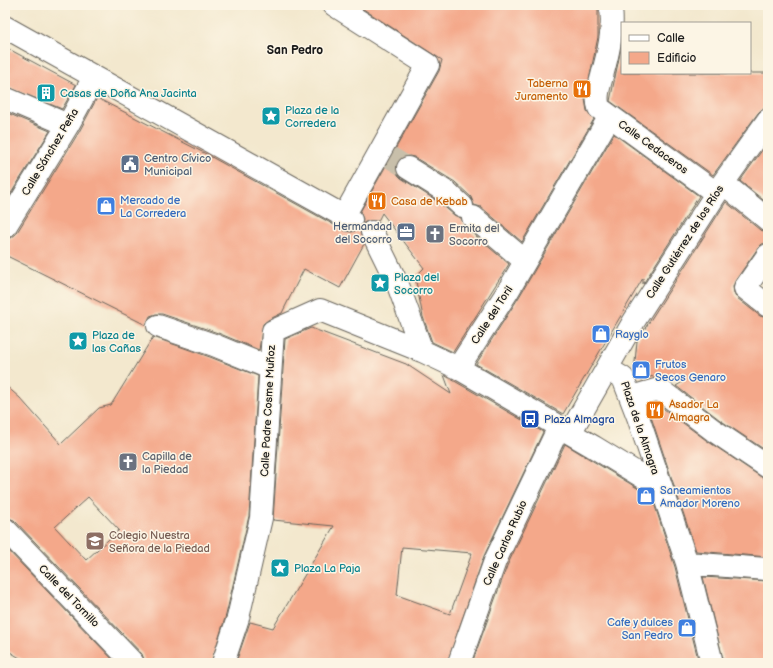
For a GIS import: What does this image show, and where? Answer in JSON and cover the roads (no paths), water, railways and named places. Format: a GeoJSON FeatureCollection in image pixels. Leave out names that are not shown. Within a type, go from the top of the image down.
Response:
{"type":"FeatureCollection","features":[{"type":"Feature","properties":{"kind":"street"},"geometry":{"type":"LineString","coordinates":[[5,27],[348,218],[384,154],[428,65],[334,5]]}},
{"type":"Feature","properties":{"kind":"street"},"geometry":{"type":"LineString","coordinates":[[610,5],[612,13],[607,55],[596,99],[599,108],[610,116]]}},
{"type":"Feature","properties":{"kind":"street","name":"Calle Sánchez Peña"},"geometry":{"type":"LineString","coordinates":[[6,225],[68,125],[94,77]]}},
{"type":"Feature","properties":{"kind":"street"},"geometry":{"type":"LineString","coordinates":[[5,98],[68,125]]}},
{"type":"Feature","properties":{"kind":"street","name":"Calle Cedaceros"},"geometry":{"type":"LineString","coordinates":[[587,158],[610,116],[768,220]]}},
{"type":"Feature","properties":{"kind":"street","name":"Calle Gutiérrez de los Ríos"},"geometry":{"type":"LineString","coordinates":[[608,369],[634,321],[719,188],[768,120]]}},
{"type":"Feature","properties":{"kind":"street","name":"Calle del Toril"},"geometry":{"type":"LineString","coordinates":[[458,368],[526,261],[587,158]]}},
{"type":"Feature","properties":{"kind":"street"},"geometry":{"type":"LineString","coordinates":[[408,168],[448,193],[526,261]]}},
{"type":"Feature","properties":{"kind":"street"},"geometry":{"type":"LineString","coordinates":[[372,232],[398,285],[422,351]]}},
{"type":"Feature","properties":{"kind":"street"},"geometry":{"type":"LineString","coordinates":[[768,255],[745,288],[768,306]]}},
{"type":"Feature","properties":{"kind":"street","name":"Calle Padre Cosme Muñoz"},"geometry":{"type":"LineString","coordinates":[[223,663],[238,618],[262,518],[273,331],[320,310],[422,351],[458,368]]}},
{"type":"Feature","properties":{"kind":"street"},"geometry":{"type":"LineString","coordinates":[[158,326],[214,345],[270,368]]}},
{"type":"Feature","properties":{"kind":"street","name":"Plaza de la Almagra"},"geometry":{"type":"LineString","coordinates":[[458,368],[661,488]]}},
{"type":"Feature","properties":{"kind":"street","name":"Plaza de la Almagra"},"geometry":{"type":"LineString","coordinates":[[564,430],[608,369],[623,378],[631,397],[661,488]]}},
{"type":"Feature","properties":{"kind":"street"},"geometry":{"type":"LineString","coordinates":[[631,397],[659,389],[713,430],[768,467]]}},
{"type":"Feature","properties":{"kind":"street","name":"Calle Carlos Rubio"},"geometry":{"type":"LineString","coordinates":[[459,663],[495,561],[564,430]]}},
{"type":"Feature","properties":{"kind":"street"},"geometry":{"type":"LineString","coordinates":[[661,488],[687,563],[712,663]]}},
{"type":"Feature","properties":{"kind":"street","name":"Calle del Tornillo"},"geometry":{"type":"LineString","coordinates":[[5,529],[133,663]]}},
{"type":"Feature","properties":{"kind":"street"},"geometry":{"type":"LineString","coordinates":[[687,563],[766,569]]}},
{"type":"Feature","properties":{"kind":"tunnel"},"geometry":{"type":"LineString","coordinates":[[388,156],[408,168]]}},
{"type":"Feature","properties":{"kind":"place","name":"Taberna Juramento"},"geometry":{"type":"Point","coordinates":[582,89]}},
{"type":"Feature","properties":{"kind":"place","name":"Casas de Doña Ana Jacinta"},"geometry":{"type":"Point","coordinates":[46,93]}},
{"type":"Feature","properties":{"kind":"place","name":"Plaza de la Corredera"},"geometry":{"type":"Point","coordinates":[271,116]}},
{"type":"Feature","properties":{"kind":"place","name":"Centro Cívico Municipal"},"geometry":{"type":"Point","coordinates":[130,164]}},
{"type":"Feature","properties":{"kind":"place","name":"Casa de Kebab"},"geometry":{"type":"Point","coordinates":[377,201]}},
{"type":"Feature","properties":{"kind":"place","name":"Mercado de La Corredera"},"geometry":{"type":"Point","coordinates":[106,206]}},
{"type":"Feature","properties":{"kind":"place","name":"Hermandad del Socorro"},"geometry":{"type":"Point","coordinates":[406,232]}},
{"type":"Feature","properties":{"kind":"place","name":"Ermita del Socorro"},"geometry":{"type":"Point","coordinates":[435,234]}},
{"type":"Feature","properties":{"kind":"place","name":"Plaza del Socorro"},"geometry":{"type":"Point","coordinates":[380,283]}},
{"type":"Feature","properties":{"kind":"place","name":"Rayglo"},"geometry":{"type":"Point","coordinates":[601,334]}},
{"type":"Feature","properties":{"kind":"place","name":"Plaza de las Cañas"},"geometry":{"type":"Point","coordinates":[78,341]}},
{"type":"Feature","properties":{"kind":"place","name":"Frutos Secos Genaro"},"geometry":{"type":"Point","coordinates":[641,370]}},
{"type":"Feature","properties":{"kind":"place","name":"Asador La Almagra"},"geometry":{"type":"Point","coordinates":[655,410]}},
{"type":"Feature","properties":{"kind":"place","name":"Plaza Almagra"},"geometry":{"type":"Point","coordinates":[530,419]}},
{"type":"Feature","properties":{"kind":"place","name":"Capilla de la Piedad"},"geometry":{"type":"Point","coordinates":[128,462]}},
{"type":"Feature","properties":{"kind":"place","name":"Saneamientos Amador Moreno"},"geometry":{"type":"Point","coordinates":[646,496]}},
{"type":"Feature","properties":{"kind":"place","name":"Colegio Nuestra Señora de la Piedad"},"geometry":{"type":"Point","coordinates":[95,541]}},
{"type":"Feature","properties":{"kind":"place","name":"Plaza La Paja"},"geometry":{"type":"Point","coordinates":[280,568]}},
{"type":"Feature","properties":{"kind":"place","name":"Cafe y dulces San Pedro"},"geometry":{"type":"Point","coordinates":[687,628]}},
{"type":"Feature","properties":{"kind":"district","name":"San Pedro"},"geometry":{"type":"Point","coordinates":[295,50]}}]}
